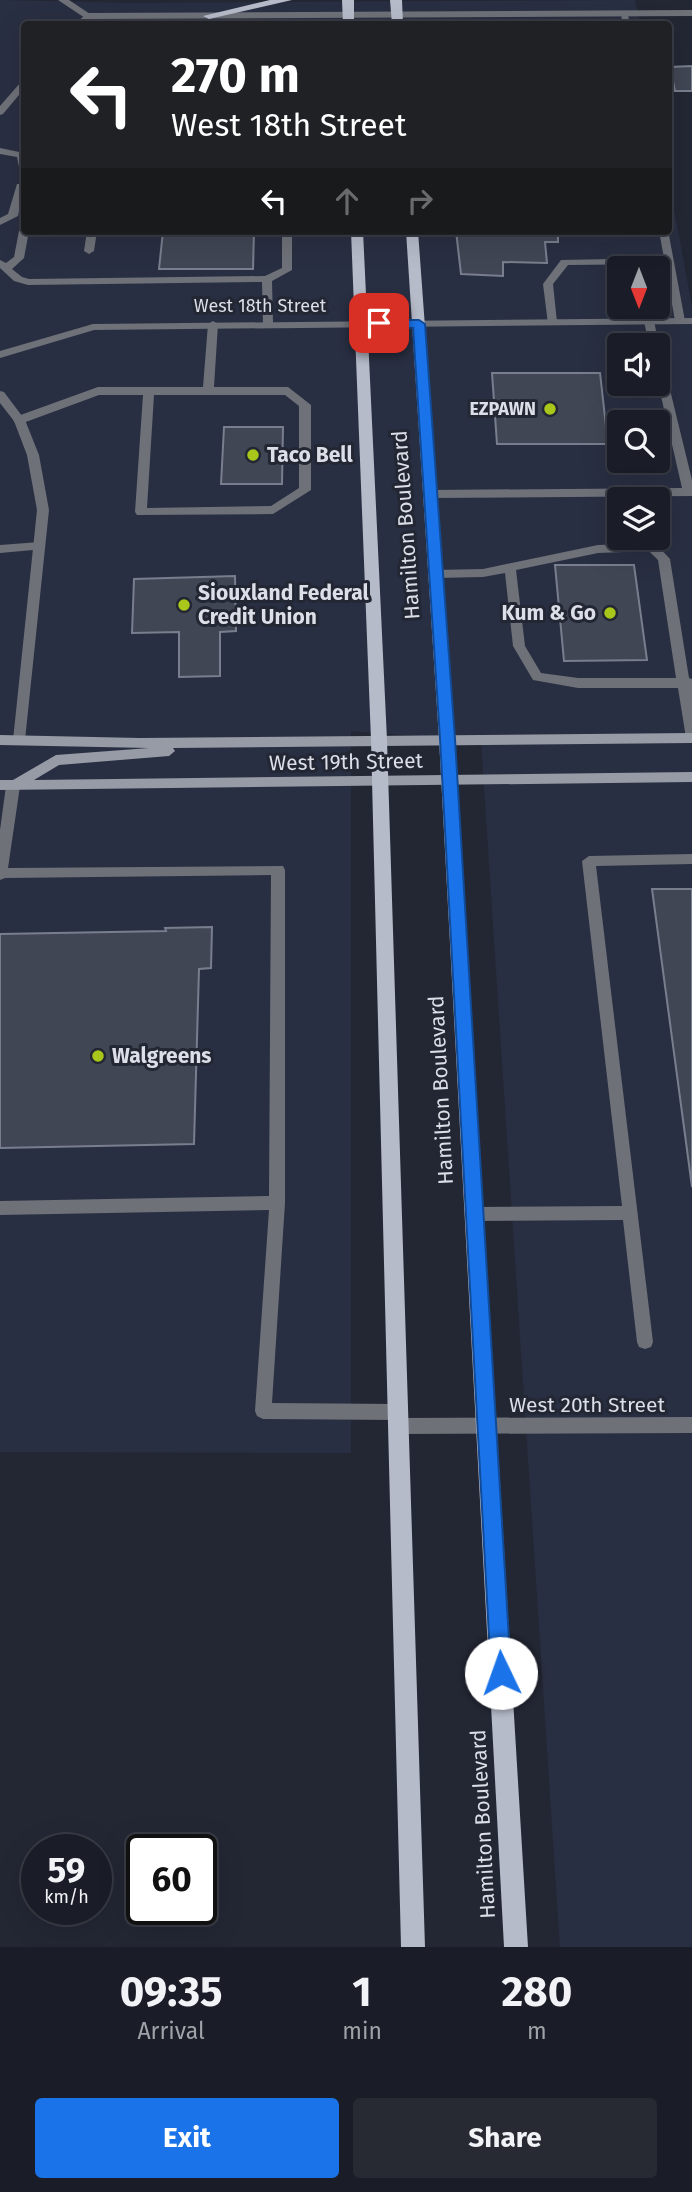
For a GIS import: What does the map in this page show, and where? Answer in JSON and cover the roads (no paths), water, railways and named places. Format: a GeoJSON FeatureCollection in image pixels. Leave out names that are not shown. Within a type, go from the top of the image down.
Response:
{"type":"FeatureCollection","features":[{"type":"Feature","properties":{"kind":"main road"},"geometry":{"type":"LineString","coordinates":[[209,16],[286,0]]}},
{"type":"Feature","properties":{"kind":"main road"},"geometry":{"type":"LineString","coordinates":[[348,0],[348,19]]}},
{"type":"Feature","properties":{"kind":"main road"},"geometry":{"type":"LineString","coordinates":[[397,0],[398,19]]}},
{"type":"Feature","properties":{"kind":"main road","name":"Hamilton Boulevard"},"geometry":{"type":"LineString","coordinates":[[357,235],[379,740],[413,1947]]}},
{"type":"Feature","properties":{"kind":"main road","name":"Hamilton Boulevard"},"geometry":{"type":"LineString","coordinates":[[412,235],[450,781],[516,1947]]}},
{"type":"Feature","properties":{"kind":"main road","name":"West 19th Street"},"geometry":{"type":"LineString","coordinates":[[0,740],[229,742],[692,738]]}},
{"type":"Feature","properties":{"kind":"main road"},"geometry":{"type":"LineString","coordinates":[[0,752],[19,740]]}},
{"type":"Feature","properties":{"kind":"main road"},"geometry":{"type":"LineString","coordinates":[[7,785],[56,760],[137,755],[229,742]]}},
{"type":"Feature","properties":{"kind":"main road","name":"West 19th Street"},"geometry":{"type":"LineString","coordinates":[[7,785],[692,776]]}},
{"type":"Feature","properties":{"kind":"street"},"geometry":{"type":"LineString","coordinates":[[63,0],[88,16],[154,20],[209,16],[398,19],[692,13]]}},
{"type":"Feature","properties":{"kind":"street"},"geometry":{"type":"LineString","coordinates":[[624,13],[625,21]]}},
{"type":"Feature","properties":{"kind":"street"},"geometry":{"type":"LineString","coordinates":[[82,21],[88,16]]}},
{"type":"Feature","properties":{"kind":"street"},"geometry":{"type":"LineString","coordinates":[[0,112],[21,88]]}},
{"type":"Feature","properties":{"kind":"street"},"geometry":{"type":"LineString","coordinates":[[0,151],[21,150]]}},
{"type":"Feature","properties":{"kind":"street"},"geometry":{"type":"LineString","coordinates":[[0,222],[13,216],[21,190]]}},
{"type":"Feature","properties":{"kind":"street"},"geometry":{"type":"LineString","coordinates":[[13,216],[21,221]]}},
{"type":"Feature","properties":{"kind":"street"},"geometry":{"type":"LineString","coordinates":[[23,235],[19,258],[4,265],[18,279],[28,282],[267,279],[287,270],[287,235]]}},
{"type":"Feature","properties":{"kind":"street"},"geometry":{"type":"LineString","coordinates":[[89,251],[91,235]]}},
{"type":"Feature","properties":{"kind":"street"},"geometry":{"type":"LineString","coordinates":[[665,235],[669,256]]}},
{"type":"Feature","properties":{"kind":"street"},"geometry":{"type":"LineString","coordinates":[[670,261],[686,321]]}},
{"type":"Feature","properties":{"kind":"street"},"geometry":{"type":"LineString","coordinates":[[552,322],[548,284],[565,262],[607,262]]}},
{"type":"Feature","properties":{"kind":"street"},"geometry":{"type":"LineString","coordinates":[[267,279],[268,324]]}},
{"type":"Feature","properties":{"kind":"street"},"geometry":{"type":"LineString","coordinates":[[649,321],[652,333]]}},
{"type":"Feature","properties":{"kind":"street","name":"West 18th Street"},"geometry":{"type":"LineString","coordinates":[[0,355],[93,327],[686,321]]}},
{"type":"Feature","properties":{"kind":"street"},"geometry":{"type":"LineString","coordinates":[[208,391],[213,324]]}},
{"type":"Feature","properties":{"kind":"street"},"geometry":{"type":"LineString","coordinates":[[19,420],[98,391],[149,391],[208,391],[288,391],[305,405],[305,490],[273,510],[141,512],[149,391]]}},
{"type":"Feature","properties":{"kind":"street"},"geometry":{"type":"LineString","coordinates":[[0,395],[19,420],[33,455],[43,510],[19,740]]}},
{"type":"Feature","properties":{"kind":"street"},"geometry":{"type":"LineString","coordinates":[[430,494],[690,492],[667,396]]}},
{"type":"Feature","properties":{"kind":"street"},"geometry":{"type":"LineString","coordinates":[[0,549],[40,546]]}},
{"type":"Feature","properties":{"kind":"street"},"geometry":{"type":"LineString","coordinates":[[435,574],[483,573],[598,549],[652,547],[664,559],[688,683],[692,738]]}},
{"type":"Feature","properties":{"kind":"street"},"geometry":{"type":"LineString","coordinates":[[510,567],[519,646],[537,677],[578,683],[688,683]]}},
{"type":"Feature","properties":{"kind":"street"},"geometry":{"type":"LineString","coordinates":[[0,1208],[277,1203],[278,870],[1,874],[7,785]]}},
{"type":"Feature","properties":{"kind":"street"},"geometry":{"type":"LineString","coordinates":[[645,1342],[589,861],[692,859]]}},
{"type":"Feature","properties":{"kind":"street","name":"West 20th Street"},"geometry":{"type":"LineString","coordinates":[[277,1203],[263,1411],[488,1426],[692,1426]]}},
{"type":"Feature","properties":{"kind":"street"},"geometry":{"type":"LineString","coordinates":[[474,1214],[630,1213]]}},
{"type":"Feature","properties":{"kind":"place","name":"EZPAWN"},"geometry":{"type":"Point","coordinates":[550,409]}},
{"type":"Feature","properties":{"kind":"place","name":"Taco Bell"},"geometry":{"type":"Point","coordinates":[253,455]}},
{"type":"Feature","properties":{"kind":"place","name":"Siouxland Federal Credit Union"},"geometry":{"type":"Point","coordinates":[184,605]}},
{"type":"Feature","properties":{"kind":"place","name":"Kum & Go"},"geometry":{"type":"Point","coordinates":[610,613]}},
{"type":"Feature","properties":{"kind":"place","name":"Walgreens"},"geometry":{"type":"Point","coordinates":[98,1056]}}]}
